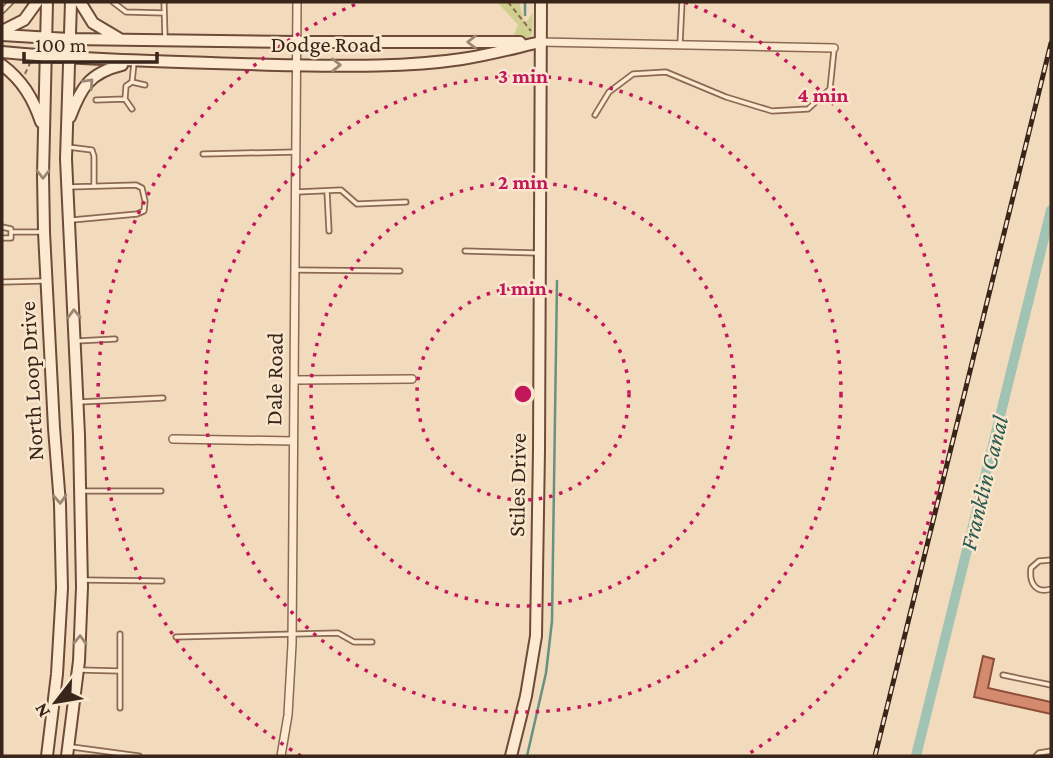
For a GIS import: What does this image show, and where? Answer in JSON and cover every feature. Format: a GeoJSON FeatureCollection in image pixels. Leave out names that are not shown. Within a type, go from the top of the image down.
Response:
{"type":"FeatureCollection","features":[{"type":"Feature","properties":{"kind":"main road"},"geometry":{"type":"LineString","coordinates":[[2,33],[24,20],[37,2]]}},
{"type":"Feature","properties":{"kind":"main road","name":"North Loop Drive"},"geometry":{"type":"LineString","coordinates":[[47,2],[44,232],[62,588],[57,674],[47,756]]}},
{"type":"Feature","properties":{"kind":"main road","name":"North Loop Drive"},"geometry":{"type":"LineString","coordinates":[[68,751],[78,670],[82,580],[66,147],[71,2]]}},
{"type":"Feature","properties":{"kind":"main road"},"geometry":{"type":"LineString","coordinates":[[80,2],[93,23],[123,40]]}},
{"type":"Feature","properties":{"kind":"main road","name":"Stiles Drive"},"geometry":{"type":"LineString","coordinates":[[511,756],[526,696],[536,636],[541,2]]}},
{"type":"Feature","properties":{"kind":"main road","name":"Dodge Road"},"geometry":{"type":"LineString","coordinates":[[2,33],[46,38],[123,40],[540,42]]}},
{"type":"Feature","properties":{"kind":"main road","name":"Dodge Road"},"geometry":{"type":"LineString","coordinates":[[2,52],[69,59],[296,66],[403,64],[463,59],[540,42]]}},
{"type":"Feature","properties":{"kind":"main road"},"geometry":{"type":"LineString","coordinates":[[66,127],[85,84],[98,74],[134,62]]}},
{"type":"Feature","properties":{"kind":"main road"},"geometry":{"type":"LineString","coordinates":[[2,65],[30,95],[44,130]]}},
{"type":"Feature","properties":{"kind":"main road"},"geometry":{"type":"LineString","coordinates":[[61,530],[80,530]]}},
{"type":"Feature","properties":{"kind":"street","name":"Dale Road"},"geometry":{"type":"LineString","coordinates":[[281,756],[288,715],[292,633],[297,2]]}},
{"type":"Feature","properties":{"kind":"street","name":"Dodge Road"},"geometry":{"type":"LineString","coordinates":[[540,42],[834,48]]}},
{"type":"Feature","properties":{"kind":"street"},"geometry":{"type":"LineString","coordinates":[[294,380],[412,379]]}},
{"type":"Feature","properties":{"kind":"street"},"geometry":{"type":"LineString","coordinates":[[173,439],[293,441]]}},
{"type":"Feature","properties":{"kind":"lane"},"geometry":{"type":"LineString","coordinates":[[2,11],[11,2]]}},
{"type":"Feature","properties":{"kind":"lane"},"geometry":{"type":"LineString","coordinates":[[113,2],[126,12],[164,13]]}},
{"type":"Feature","properties":{"kind":"lane"},"geometry":{"type":"LineString","coordinates":[[164,2],[165,40]]}},
{"type":"Feature","properties":{"kind":"lane"},"geometry":{"type":"LineString","coordinates":[[680,44],[682,2]]}},
{"type":"Feature","properties":{"kind":"lane"},"geometry":{"type":"LineString","coordinates":[[594,115],[609,92],[633,74],[666,72],[726,97],[772,111],[808,109],[830,89],[834,48]]}},
{"type":"Feature","properties":{"kind":"lane"},"geometry":{"type":"LineString","coordinates":[[132,82],[134,62]]}},
{"type":"Feature","properties":{"kind":"lane"},"geometry":{"type":"LineString","coordinates":[[132,109],[125,99],[126,86],[132,82],[145,85]]}},
{"type":"Feature","properties":{"kind":"lane"},"geometry":{"type":"LineString","coordinates":[[96,100],[125,99]]}},
{"type":"Feature","properties":{"kind":"lane"},"geometry":{"type":"LineString","coordinates":[[66,147],[92,149],[94,186]]}},
{"type":"Feature","properties":{"kind":"lane"},"geometry":{"type":"LineString","coordinates":[[203,154],[296,152]]}},
{"type":"Feature","properties":{"kind":"lane"},"geometry":{"type":"LineString","coordinates":[[68,187],[136,186],[142,188],[145,201],[144,211],[137,214],[69,220]]}},
{"type":"Feature","properties":{"kind":"lane"},"geometry":{"type":"LineString","coordinates":[[295,192],[341,190],[357,204],[406,202]]}},
{"type":"Feature","properties":{"kind":"lane"},"geometry":{"type":"LineString","coordinates":[[327,191],[329,231]]}},
{"type":"Feature","properties":{"kind":"lane"},"geometry":{"type":"LineString","coordinates":[[2,227],[10,229],[11,232],[44,232]]}},
{"type":"Feature","properties":{"kind":"lane"},"geometry":{"type":"LineString","coordinates":[[2,238],[11,238],[11,232]]}},
{"type":"Feature","properties":{"kind":"lane"},"geometry":{"type":"LineString","coordinates":[[465,251],[540,253]]}},
{"type":"Feature","properties":{"kind":"lane"},"geometry":{"type":"LineString","coordinates":[[295,270],[400,271]]}},
{"type":"Feature","properties":{"kind":"lane"},"geometry":{"type":"LineString","coordinates":[[3,282],[46,281]]}},
{"type":"Feature","properties":{"kind":"lane"},"geometry":{"type":"LineString","coordinates":[[75,341],[116,339]]}},
{"type":"Feature","properties":{"kind":"lane"},"geometry":{"type":"LineString","coordinates":[[77,402],[163,398]]}},
{"type":"Feature","properties":{"kind":"lane"},"geometry":{"type":"LineString","coordinates":[[80,491],[161,491]]}},
{"type":"Feature","properties":{"kind":"lane"},"geometry":{"type":"LineString","coordinates":[[1051,559],[1039,561],[1031,568],[1030,579],[1036,588],[1051,590]]}},
{"type":"Feature","properties":{"kind":"lane"},"geometry":{"type":"LineString","coordinates":[[82,580],[162,581]]}},
{"type":"Feature","properties":{"kind":"lane"},"geometry":{"type":"LineString","coordinates":[[176,637],[338,633],[354,642],[372,642]]}},
{"type":"Feature","properties":{"kind":"lane"},"geometry":{"type":"LineString","coordinates":[[120,634],[120,708]]}},
{"type":"Feature","properties":{"kind":"lane"},"geometry":{"type":"LineString","coordinates":[[78,670],[120,671]]}},
{"type":"Feature","properties":{"kind":"lane"},"geometry":{"type":"LineString","coordinates":[[1003,675],[1051,685]]}},
{"type":"Feature","properties":{"kind":"lane"},"geometry":{"type":"LineString","coordinates":[[68,751],[139,756]]}},
{"type":"Feature","properties":{"kind":"lane"},"geometry":{"type":"LineString","coordinates":[[1036,756],[1051,751]]}},
{"type":"Feature","properties":{"kind":"path"},"geometry":{"type":"LineString","coordinates":[[508,2],[540,42]]}},
{"type":"Feature","properties":{"kind":"path"},"geometry":{"type":"LineString","coordinates":[[25,75],[31,62]]}},
{"type":"Feature","properties":{"kind":"shaded area"},"geometry":{"type":"Polygon","coordinates":[[[497,2],[519,2],[524,21],[533,13],[532,35],[524,40],[512,40],[518,25],[497,2]]]}},
{"type":"Feature","properties":{"kind":"building"},"geometry":{"type":"Polygon","coordinates":[[[983,656],[994,659],[988,688],[1051,702],[1051,714],[974,697],[983,656]]]}},
{"type":"Feature","properties":{"kind":"waterway"},"geometry":{"type":"LineString","coordinates":[[525,2],[525,15]]}},
{"type":"Feature","properties":{"kind":"waterway","name":"Franklin Canal"},"geometry":{"type":"LineString","coordinates":[[916,756],[1051,210]]}},
{"type":"Feature","properties":{"kind":"waterway"},"geometry":{"type":"LineString","coordinates":[[527,756],[546,673],[552,621],[557,281]]}},
{"type":"Feature","properties":{"kind":"railway"},"geometry":{"type":"LineString","coordinates":[[875,756],[1051,43]]}}]}
